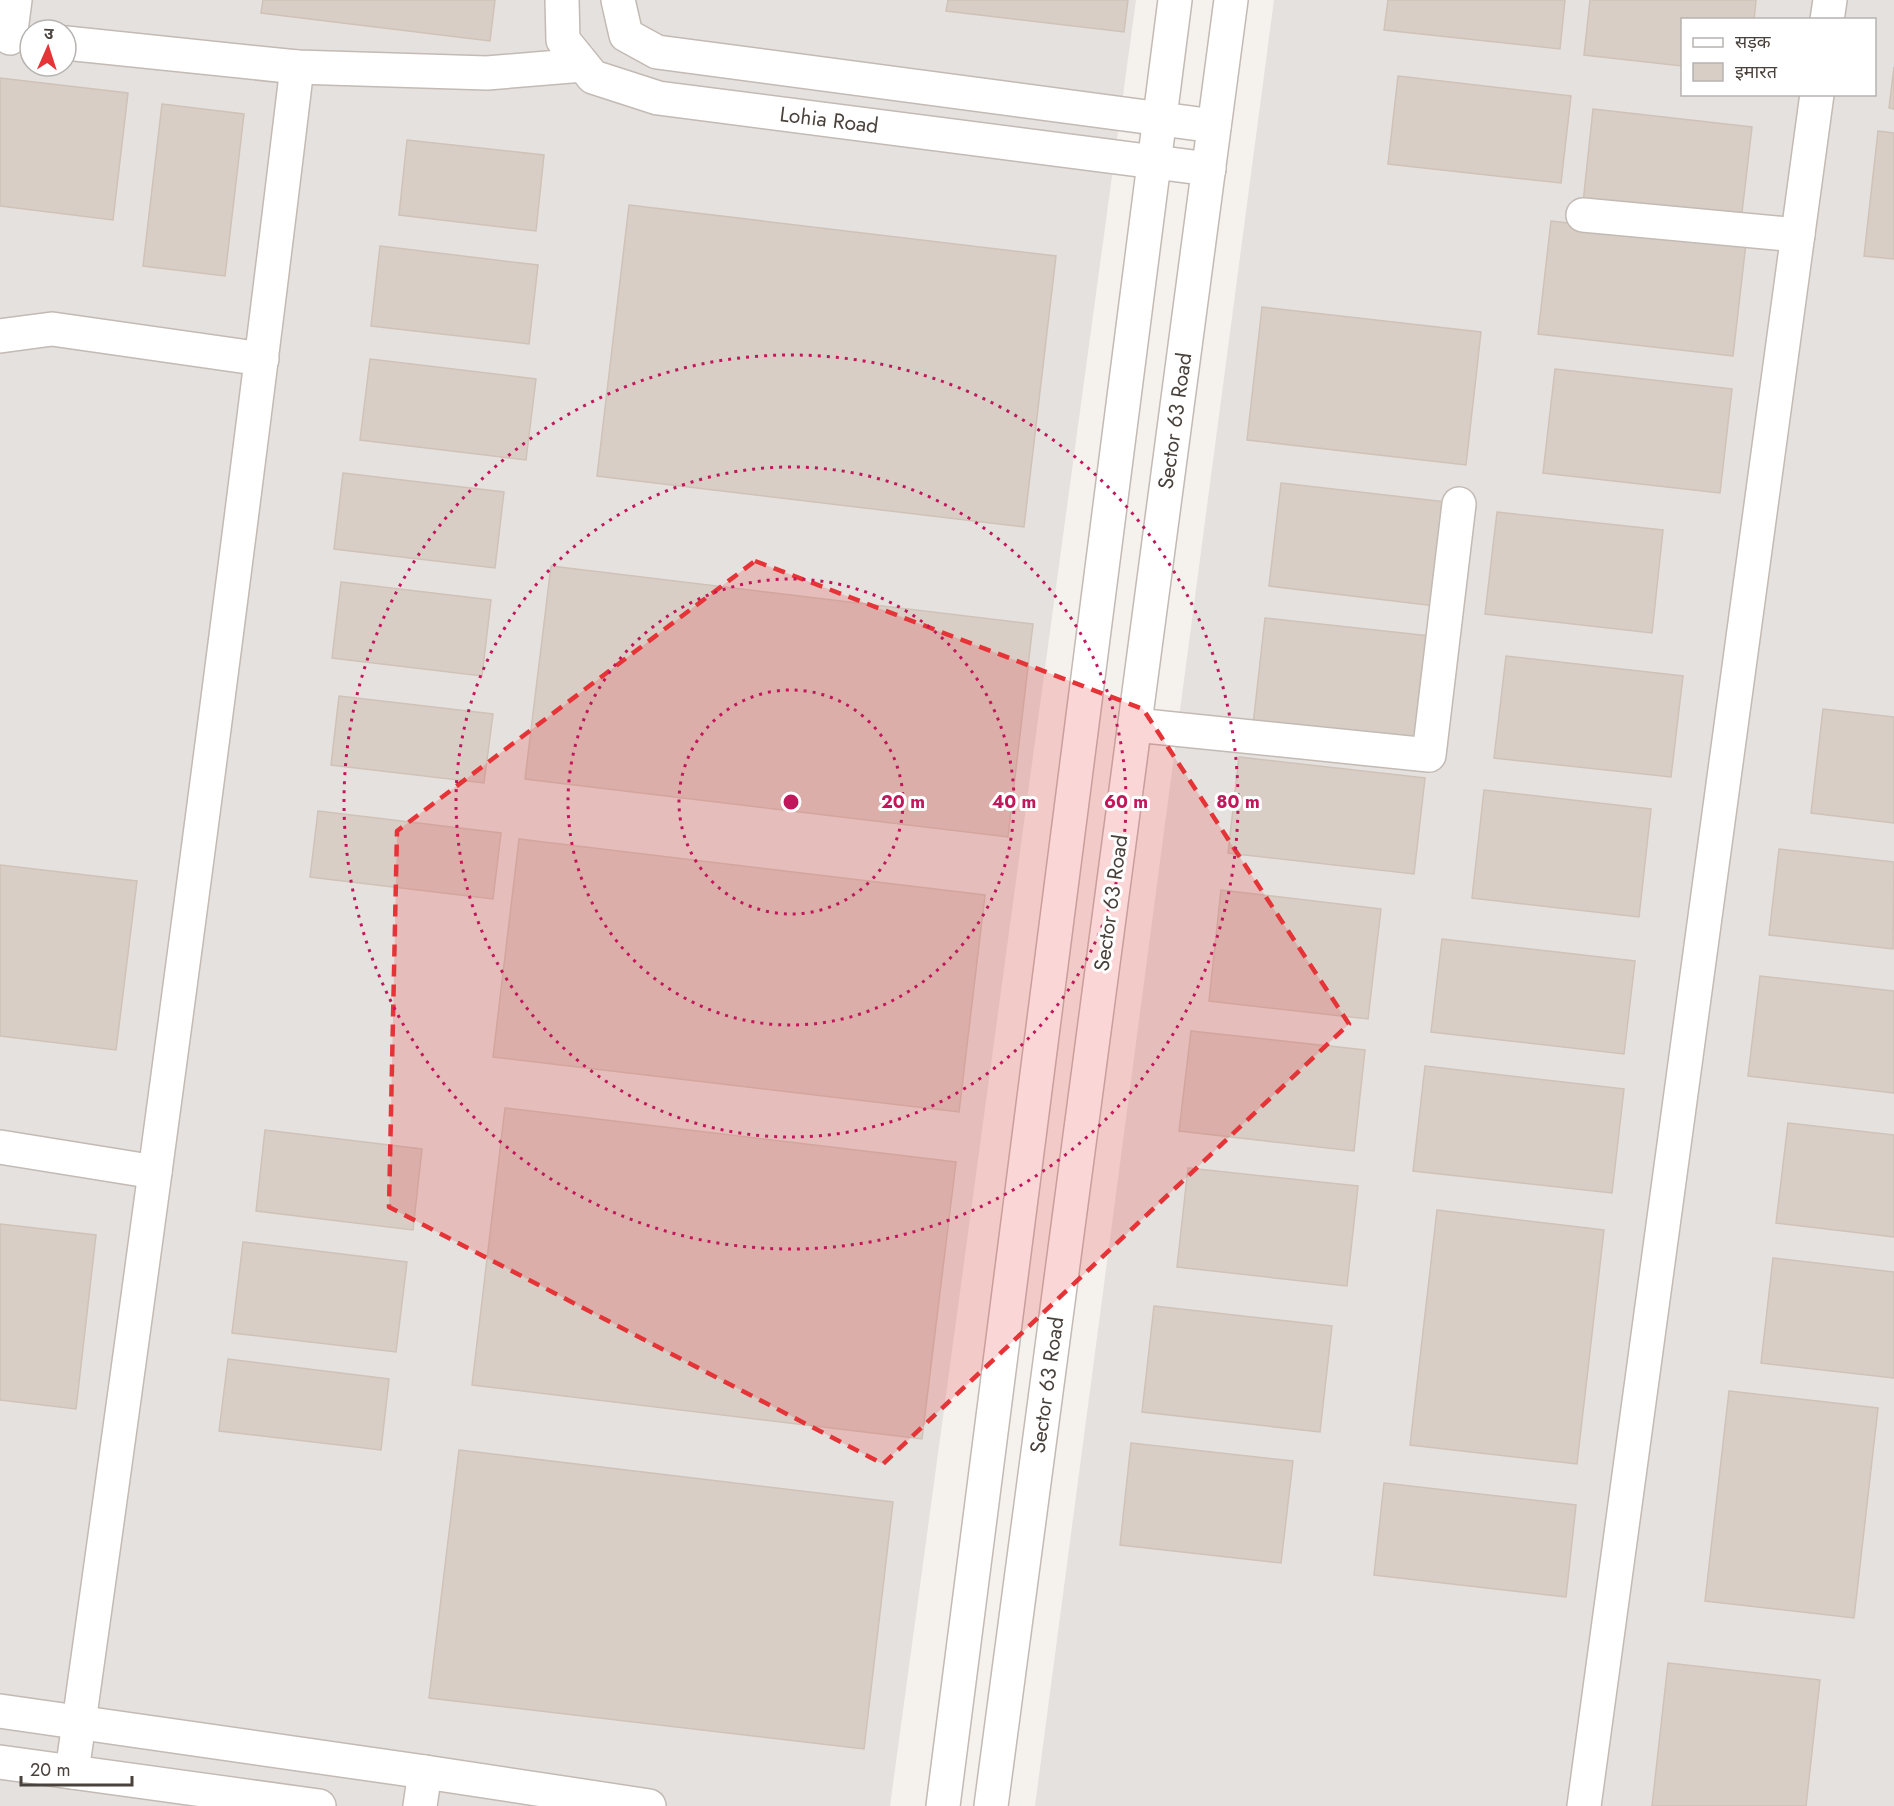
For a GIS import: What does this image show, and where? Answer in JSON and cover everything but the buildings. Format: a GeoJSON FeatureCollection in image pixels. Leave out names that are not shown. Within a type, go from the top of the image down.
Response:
{"type":"FeatureCollection","features":[{"type":"Feature","properties":{"kind":"street"},"geometry":{"type":"LineString","coordinates":[[13,38],[15,0]]}},
{"type":"Feature","properties":{"kind":"street","name":"Lohia Road"},"geometry":{"type":"LineString","coordinates":[[562,0],[562,40],[593,77],[658,98],[1209,169]]}},
{"type":"Feature","properties":{"kind":"street","name":"Lohia Road"},"geometry":{"type":"LineString","coordinates":[[618,0],[626,35],[657,52],[1214,126]]}},
{"type":"Feature","properties":{"kind":"street"},"geometry":{"type":"LineString","coordinates":[[943,1806],[1176,0]]}},
{"type":"Feature","properties":{"kind":"street","name":"Sector 63 Road"},"geometry":{"type":"LineString","coordinates":[[991,1806],[1231,0]]}},
{"type":"Feature","properties":{"kind":"street"},"geometry":{"type":"LineString","coordinates":[[1827,18],[1830,0]]}},
{"type":"Feature","properties":{"kind":"street"},"geometry":{"type":"LineString","coordinates":[[78,44],[297,67],[488,73],[583,65]]}},
{"type":"Feature","properties":{"kind":"street"},"geometry":{"type":"LineString","coordinates":[[72,1772],[155,1172],[262,360],[297,67]]}},
{"type":"Feature","properties":{"kind":"street"},"geometry":{"type":"LineString","coordinates":[[1584,1806],[1817,96]]}},
{"type":"Feature","properties":{"kind":"street"},"geometry":{"type":"LineString","coordinates":[[1583,215],[1798,235]]}},
{"type":"Feature","properties":{"kind":"street"},"geometry":{"type":"LineString","coordinates":[[0,336],[52,329],[262,360]]}},
{"type":"Feature","properties":{"kind":"street"},"geometry":{"type":"LineString","coordinates":[[1135,724],[1429,755],[1460,504]]}},
{"type":"Feature","properties":{"kind":"street"},"geometry":{"type":"LineString","coordinates":[[0,1148],[155,1172]]}},
{"type":"Feature","properties":{"kind":"street"},"geometry":{"type":"LineString","coordinates":[[0,1711],[649,1806]]}},
{"type":"Feature","properties":{"kind":"street"},"geometry":{"type":"LineString","coordinates":[[0,1762],[318,1806]]}},
{"type":"Feature","properties":{"kind":"street"},"geometry":{"type":"LineString","coordinates":[[420,1806],[425,1772]]}},
{"type":"Feature","properties":{"kind":"highlighted area"},"geometry":{"type":"Polygon","coordinates":[[[755,561],[1143,709],[1349,1024],[883,1464],[389,1207],[397,831],[755,561]]]}},
{"type":"Feature","properties":{"kind":"shaded area"},"geometry":{"type":"Polygon","coordinates":[[[0,0],[1136,0],[890,1806],[0,1806],[0,0]]]}},
{"type":"Feature","properties":{"kind":"shaded area"},"geometry":{"type":"Polygon","coordinates":[[[1274,0],[1894,0],[1894,1806],[1035,1806],[1274,0]]]}}]}
